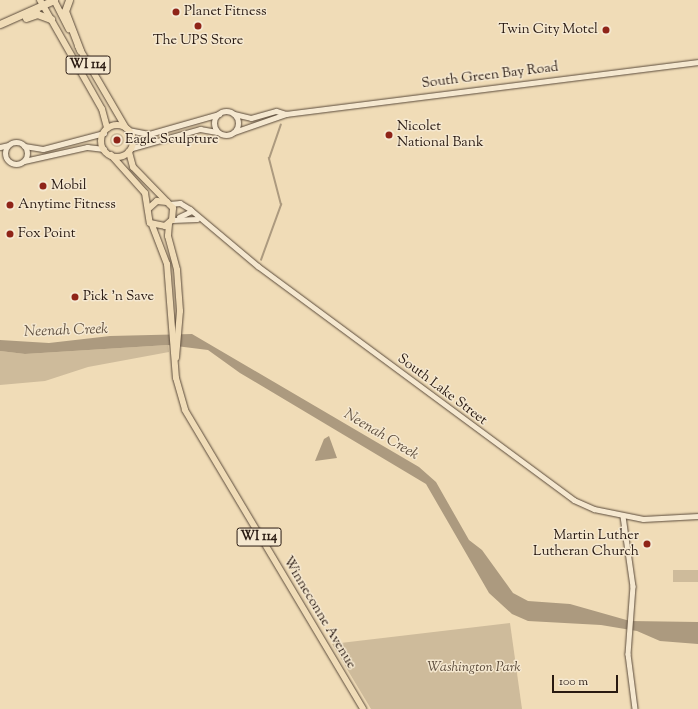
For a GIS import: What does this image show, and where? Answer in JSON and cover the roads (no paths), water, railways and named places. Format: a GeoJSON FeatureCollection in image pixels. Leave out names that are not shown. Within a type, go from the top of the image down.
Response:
{"type":"FeatureCollection","features":[{"type":"Feature","properties":{"kind":"highway"},"geometry":{"type":"LineString","coordinates":[[0,24],[42,3],[54,0]]}},
{"type":"Feature","properties":{"kind":"highway"},"geometry":{"type":"LineString","coordinates":[[69,0],[65,11],[80,50]]}},
{"type":"Feature","properties":{"kind":"highway"},"geometry":{"type":"LineString","coordinates":[[0,29],[33,14],[51,19]]}},
{"type":"Feature","properties":{"kind":"main road","name":"WI 114"},"geometry":{"type":"LineString","coordinates":[[54,0],[80,50],[127,129]]}},
{"type":"Feature","properties":{"kind":"main road","name":"WI 114"},"geometry":{"type":"LineString","coordinates":[[42,3],[102,109],[105,131]]}},
{"type":"Feature","properties":{"kind":"main road","name":"South Green Bay Road"},"geometry":{"type":"LineString","coordinates":[[234,132],[286,114],[698,62]]}},
{"type":"Feature","properties":{"kind":"main road","name":"South Green Bay Road"},"geometry":{"type":"LineString","coordinates":[[234,114],[247,118],[276,112],[286,114]]}},
{"type":"Feature","properties":{"kind":"main road"},"geometry":{"type":"LineString","coordinates":[[217,132],[214,124],[218,114]]}},
{"type":"Feature","properties":{"kind":"main road"},"geometry":{"type":"LineString","coordinates":[[0,147],[16,142],[24,146],[43,148],[105,131],[127,129],[148,134],[218,114],[234,114],[238,125],[234,132],[226,135],[200,129],[110,155]]}},
{"type":"Feature","properties":{"kind":"main road"},"geometry":{"type":"LineString","coordinates":[[8,145],[3,158],[14,165],[24,161],[87,147],[104,149],[141,188],[152,225],[161,227],[173,221],[174,212],[168,203],[133,167],[127,129]]}},
{"type":"Feature","properties":{"kind":"main road"},"geometry":{"type":"LineString","coordinates":[[104,149],[105,131]]}},
{"type":"Feature","properties":{"kind":"main road"},"geometry":{"type":"LineString","coordinates":[[24,146],[27,155],[24,161]]}},
{"type":"Feature","properties":{"kind":"main road"},"geometry":{"type":"LineString","coordinates":[[148,209],[157,201],[168,203]]}},
{"type":"Feature","properties":{"kind":"main road","name":"Winneconne Avenue"},"geometry":{"type":"LineString","coordinates":[[173,221],[168,239],[178,276],[176,358],[178,387],[186,414],[363,709]]}},
{"type":"Feature","properties":{"kind":"main road","name":"Winneconne Avenue"},"geometry":{"type":"LineString","coordinates":[[152,225],[167,264],[176,335]]}},
{"type":"Feature","properties":{"kind":"street"},"geometry":{"type":"LineString","coordinates":[[168,203],[180,203],[192,211],[173,221]]}},
{"type":"Feature","properties":{"kind":"street","name":"South Lake Street"},"geometry":{"type":"LineString","coordinates":[[192,211],[198,219],[548,483],[584,505],[623,516],[656,520],[698,516]]}},
{"type":"Feature","properties":{"kind":"street"},"geometry":{"type":"LineString","coordinates":[[173,221],[198,219]]}},
{"type":"Feature","properties":{"kind":"street"},"geometry":{"type":"LineString","coordinates":[[623,516],[633,586],[628,654],[635,709]]}},
{"type":"Feature","properties":{"kind":"waterway"},"geometry":{"type":"LineString","coordinates":[[261,260],[281,205],[269,159],[281,125]]}},
{"type":"Feature","properties":{"kind":"place","name":"Planet Fitness"},"geometry":{"type":"Point","coordinates":[176,12]}},
{"type":"Feature","properties":{"kind":"place","name":"The UPS Store"},"geometry":{"type":"Point","coordinates":[198,26]}},
{"type":"Feature","properties":{"kind":"place","name":"Twin City Motel"},"geometry":{"type":"Point","coordinates":[606,30]}},
{"type":"Feature","properties":{"kind":"place","name":"Nicolet National Bank"},"geometry":{"type":"Point","coordinates":[389,135]}},
{"type":"Feature","properties":{"kind":"place","name":"Eagle Sculpture"},"geometry":{"type":"Point","coordinates":[117,140]}},
{"type":"Feature","properties":{"kind":"place","name":"Mobil"},"geometry":{"type":"Point","coordinates":[43,186]}},
{"type":"Feature","properties":{"kind":"place","name":"Anytime Fitness"},"geometry":{"type":"Point","coordinates":[10,205]}},
{"type":"Feature","properties":{"kind":"place","name":"Fox Point"},"geometry":{"type":"Point","coordinates":[10,234]}},
{"type":"Feature","properties":{"kind":"place","name":"Pick 'n Save"},"geometry":{"type":"Point","coordinates":[75,297]}},
{"type":"Feature","properties":{"kind":"place","name":"Martin Luther Lutheran Church"},"geometry":{"type":"Point","coordinates":[647,544]}},
{"type":"Feature","properties":{"kind":"water label","name":"Neenah Creek"},"geometry":{"type":"Point","coordinates":[66,331]}},
{"type":"Feature","properties":{"kind":"water label","name":"Neenah Creek"},"geometry":{"type":"Point","coordinates":[381,435]}},
{"type":"Feature","properties":{"kind":"park label","name":"Washington Park"},"geometry":{"type":"Point","coordinates":[474,668]}}]}
